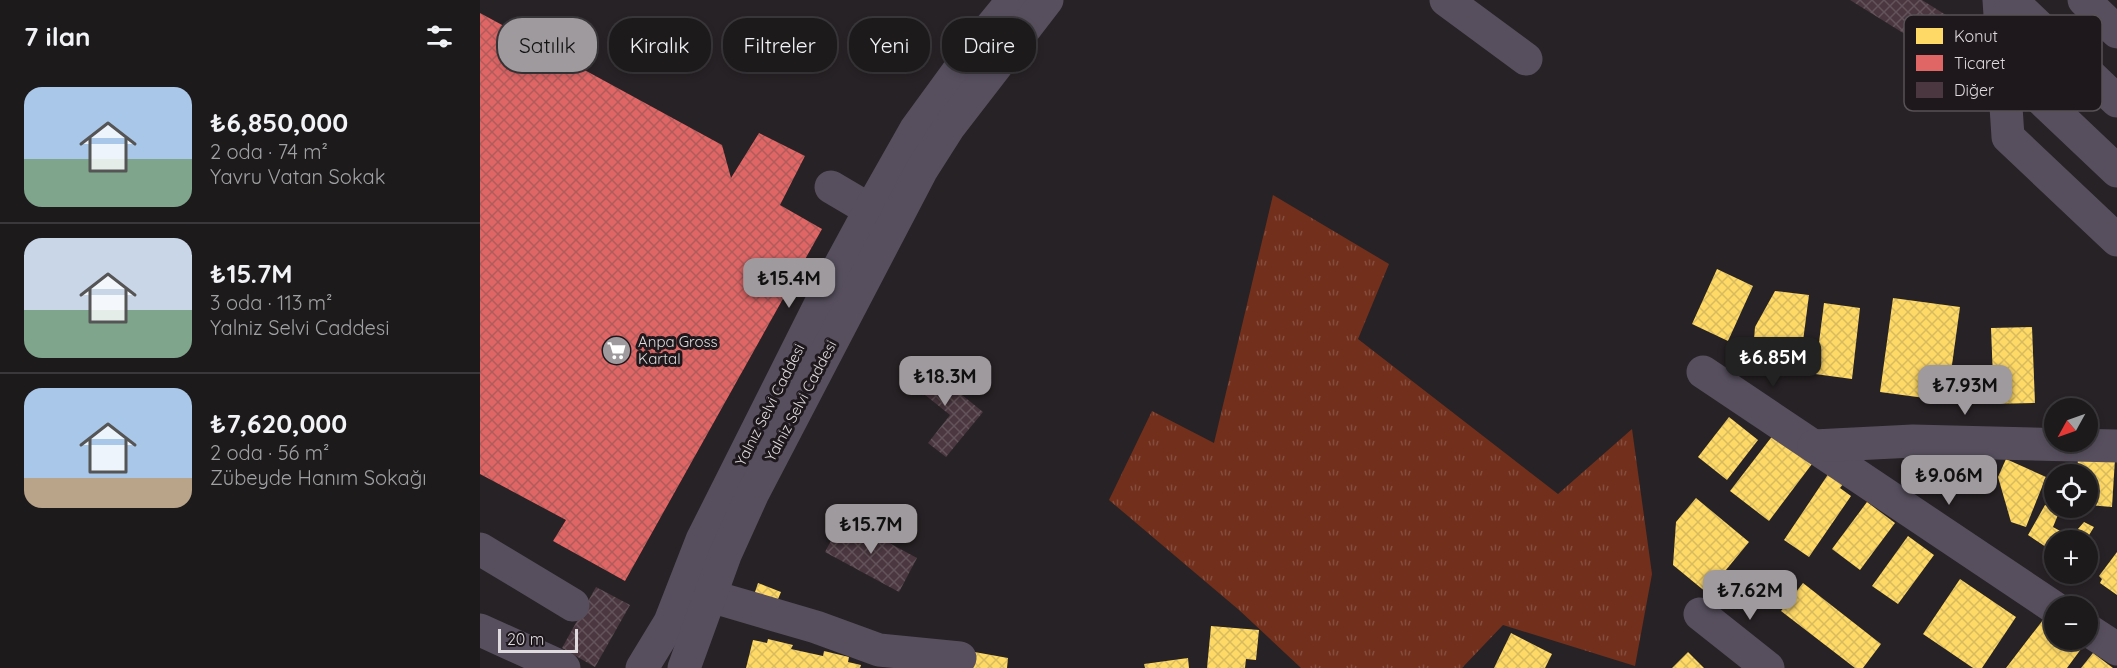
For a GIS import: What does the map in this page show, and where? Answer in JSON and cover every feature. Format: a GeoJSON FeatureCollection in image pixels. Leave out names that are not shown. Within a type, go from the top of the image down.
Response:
{"type":"FeatureCollection","features":[{"type":"Feature","properties":{"kind":"street","name":"Yalnız Selvi Caddesi"},"geometry":{"type":"LineString","coordinates":[[642,668],[670,622],[702,540],[870,210],[916,129],[1013,0]]}},
{"type":"Feature","properties":{"kind":"street","name":"Yalniz Selvi Caddesi"},"geometry":{"type":"LineString","coordinates":[[684,668],[725,555],[753,493],[921,171],[949,127],[1047,0]]}},
{"type":"Feature","properties":{"kind":"street"},"geometry":{"type":"LineString","coordinates":[[1446,0],[1526,59]]}},
{"type":"Feature","properties":{"kind":"street"},"geometry":{"type":"LineString","coordinates":[[1999,0],[2000,15]]}},
{"type":"Feature","properties":{"kind":"street"},"geometry":{"type":"LineString","coordinates":[[2011,0],[2027,15]]}},
{"type":"Feature","properties":{"kind":"street"},"geometry":{"type":"LineString","coordinates":[[2084,0],[2099,15]]}},
{"type":"Feature","properties":{"kind":"street"},"geometry":{"type":"LineString","coordinates":[[2102,17],[2117,32]]}},
{"type":"Feature","properties":{"kind":"street"},"geometry":{"type":"LineString","coordinates":[[2102,87],[2117,101]]}},
{"type":"Feature","properties":{"kind":"street"},"geometry":{"type":"LineString","coordinates":[[2006,111],[2008,137],[2117,240]]}},
{"type":"Feature","properties":{"kind":"street"},"geometry":{"type":"LineString","coordinates":[[2054,111],[2117,171]]}},
{"type":"Feature","properties":{"kind":"street"},"geometry":{"type":"LineString","coordinates":[[831,187],[870,210]]}},
{"type":"Feature","properties":{"kind":"street"},"geometry":{"type":"LineString","coordinates":[[1703,372],[2044,601]]}},
{"type":"Feature","properties":{"kind":"street"},"geometry":{"type":"LineString","coordinates":[[1814,446],[1913,441],[2117,446]]}},
{"type":"Feature","properties":{"kind":"street"},"geometry":{"type":"LineString","coordinates":[[480,549],[573,605]]}},
{"type":"Feature","properties":{"kind":"street"},"geometry":{"type":"LineString","coordinates":[[710,596],[816,627],[878,659],[960,658]]}},
{"type":"Feature","properties":{"kind":"street"},"geometry":{"type":"LineString","coordinates":[[1700,614],[1768,668]]}},
{"type":"Feature","properties":{"kind":"street"},"geometry":{"type":"LineString","coordinates":[[480,630],[564,668]]}},
{"type":"Feature","properties":{"kind":"street"},"geometry":{"type":"LineString","coordinates":[[2098,637],[2117,649]]}},
{"type":"Feature","properties":{"kind":"green space"},"geometry":{"type":"Polygon","coordinates":[[[1273,195],[1389,264],[1358,339],[1558,494],[1632,429],[1652,574],[1635,666],[1503,625],[1462,668],[1301,668],[1239,610],[1109,500],[1152,411],[1214,443],[1273,195]]]}},
{"type":"Feature","properties":{"kind":"building: Konut"},"geometry":{"type":"Polygon","coordinates":[[[1717,269],[1753,286],[1728,341],[1692,324],[1717,269]]]}},
{"type":"Feature","properties":{"kind":"building: Konut"},"geometry":{"type":"Polygon","coordinates":[[[1775,291],[1809,295],[1799,372],[1753,352],[1755,327],[1775,291]]]}},
{"type":"Feature","properties":{"kind":"building: Konut"},"geometry":{"type":"Polygon","coordinates":[[[1893,298],[1960,307],[1947,401],[1880,392],[1893,298]]]}},
{"type":"Feature","properties":{"kind":"building: Konut"},"geometry":{"type":"Polygon","coordinates":[[[1824,303],[1860,308],[1852,379],[1815,374],[1824,303]]]}},
{"type":"Feature","properties":{"kind":"building: Konut"},"geometry":{"type":"Polygon","coordinates":[[[2032,327],[2035,403],[1994,404],[1991,328],[2032,327]]]}},
{"type":"Feature","properties":{"kind":"building: Konut"},"geometry":{"type":"Polygon","coordinates":[[[1729,417],[1758,440],[1727,480],[1698,457],[1729,417]]]}},
{"type":"Feature","properties":{"kind":"building: Konut"},"geometry":{"type":"Polygon","coordinates":[[[1777,430],[1815,460],[1769,521],[1730,491],[1777,430]]]}},
{"type":"Feature","properties":{"kind":"building: Konut"},"geometry":{"type":"Polygon","coordinates":[[[2078,457],[2115,459],[2112,507],[2098,506],[2098,464],[2078,464],[2078,457]]]}},
{"type":"Feature","properties":{"kind":"building: Konut"},"geometry":{"type":"Polygon","coordinates":[[[2006,459],[2044,476],[2044,482],[2026,527],[2011,522],[1998,477],[2006,459]]]}},
{"type":"Feature","properties":{"kind":"building: Konut"},"geometry":{"type":"Polygon","coordinates":[[[1829,473],[1844,483],[1840,488],[1851,496],[1809,557],[1784,540],[1829,473]]]}},
{"type":"Feature","properties":{"kind":"building: Konut"},"geometry":{"type":"Polygon","coordinates":[[[1696,498],[1749,542],[1707,593],[1673,565],[1676,522],[1696,498]]]}},
{"type":"Feature","properties":{"kind":"building: Konut"},"geometry":{"type":"Polygon","coordinates":[[[1867,502],[1895,523],[1860,570],[1832,549],[1867,502]]]}},
{"type":"Feature","properties":{"kind":"building: Konut"},"geometry":{"type":"Polygon","coordinates":[[[2044,507],[2044,518],[2057,518],[2053,527],[2058,530],[2044,530],[2044,546],[2028,535],[2044,507]]]}},
{"type":"Feature","properties":{"kind":"building: Konut"},"geometry":{"type":"Polygon","coordinates":[[[2084,522],[2094,527],[2092,530],[2077,530],[2084,522]]]}},
{"type":"Feature","properties":{"kind":"building: Konut"},"geometry":{"type":"Polygon","coordinates":[[[1908,536],[1934,555],[1898,604],[1872,586],[1908,536]]]}},
{"type":"Feature","properties":{"kind":"building: Konut"},"geometry":{"type":"Polygon","coordinates":[[[2117,552],[2117,595],[2100,583],[2102,579],[2099,576],[2117,552]]]}},
{"type":"Feature","properties":{"kind":"building: Konut"},"geometry":{"type":"Polygon","coordinates":[[[1960,579],[2016,617],[1982,668],[1973,668],[1923,634],[1960,579]]]}},
{"type":"Feature","properties":{"kind":"building: Konut"},"geometry":{"type":"Polygon","coordinates":[[[758,583],[781,592],[776,604],[754,595],[758,583]]]}},
{"type":"Feature","properties":{"kind":"building: Konut"},"geometry":{"type":"Polygon","coordinates":[[[1803,583],[1881,644],[1863,668],[1855,668],[1781,611],[1803,583]]]}},
{"type":"Feature","properties":{"kind":"building: Konut"},"geometry":{"type":"Polygon","coordinates":[[[2044,619],[2044,650],[2080,650],[2067,668],[2006,668],[2044,619]]]}},
{"type":"Feature","properties":{"kind":"building: Konut"},"geometry":{"type":"Polygon","coordinates":[[[1211,626],[1259,630],[1256,660],[1246,659],[1245,668],[1207,668],[1211,626]]]}},
{"type":"Feature","properties":{"kind":"building: Konut"},"geometry":{"type":"Polygon","coordinates":[[[1511,633],[1552,654],[1545,668],[1494,668],[1511,633]]]}},
{"type":"Feature","properties":{"kind":"building: Konut"},"geometry":{"type":"Polygon","coordinates":[[[768,639],[793,645],[791,649],[823,656],[824,651],[849,657],[848,662],[861,665],[860,668],[746,668],[753,640],[767,643],[768,639]]]}},
{"type":"Feature","properties":{"kind":"building: Konut"},"geometry":{"type":"Polygon","coordinates":[[[969,651],[1008,658],[1007,668],[966,668],[969,651]]]}},
{"type":"Feature","properties":{"kind":"building: Konut"},"geometry":{"type":"Polygon","coordinates":[[[1688,652],[1704,668],[1672,668],[1688,652]]]}},
{"type":"Feature","properties":{"kind":"building: Konut"},"geometry":{"type":"Polygon","coordinates":[[[2093,653],[2113,668],[2081,668],[2093,653]]]}},
{"type":"Feature","properties":{"kind":"building: Konut"},"geometry":{"type":"Polygon","coordinates":[[[1188,658],[1189,668],[1145,668],[1144,664],[1188,658]]]}},
{"type":"Feature","properties":{"kind":"building: Ticaret","name":"Anpa Gross Kartal"},"geometry":{"type":"Polygon","coordinates":[[[480,13],[498,23],[498,72],[588,72],[722,145],[731,178],[759,133],[805,156],[780,205],[822,229],[625,581],[553,541],[566,520],[480,474],[480,13]]]}},
{"type":"Feature","properties":{"kind":"building: Diğer"},"geometry":{"type":"Polygon","coordinates":[[[1850,0],[1922,0],[1946,15],[1904,15],[1904,34],[1850,0]]]}},
{"type":"Feature","properties":{"kind":"building: Diğer"},"geometry":{"type":"Polygon","coordinates":[[[919,360],[983,412],[946,457],[928,443],[950,415],[904,378],[919,360]]]}},
{"type":"Feature","properties":{"kind":"building: Diğer"},"geometry":{"type":"Polygon","coordinates":[[[843,518],[917,558],[899,592],[825,552],[843,518]]]}},
{"type":"Feature","properties":{"kind":"building: Diğer"},"geometry":{"type":"Polygon","coordinates":[[[596,587],[630,605],[595,667],[562,648],[596,587]]]}},
{"type":"Feature","properties":{"kind":"place","name":"Anpa Gross Kartal"},"geometry":{"type":"Point","coordinates":[617,351]}}]}
